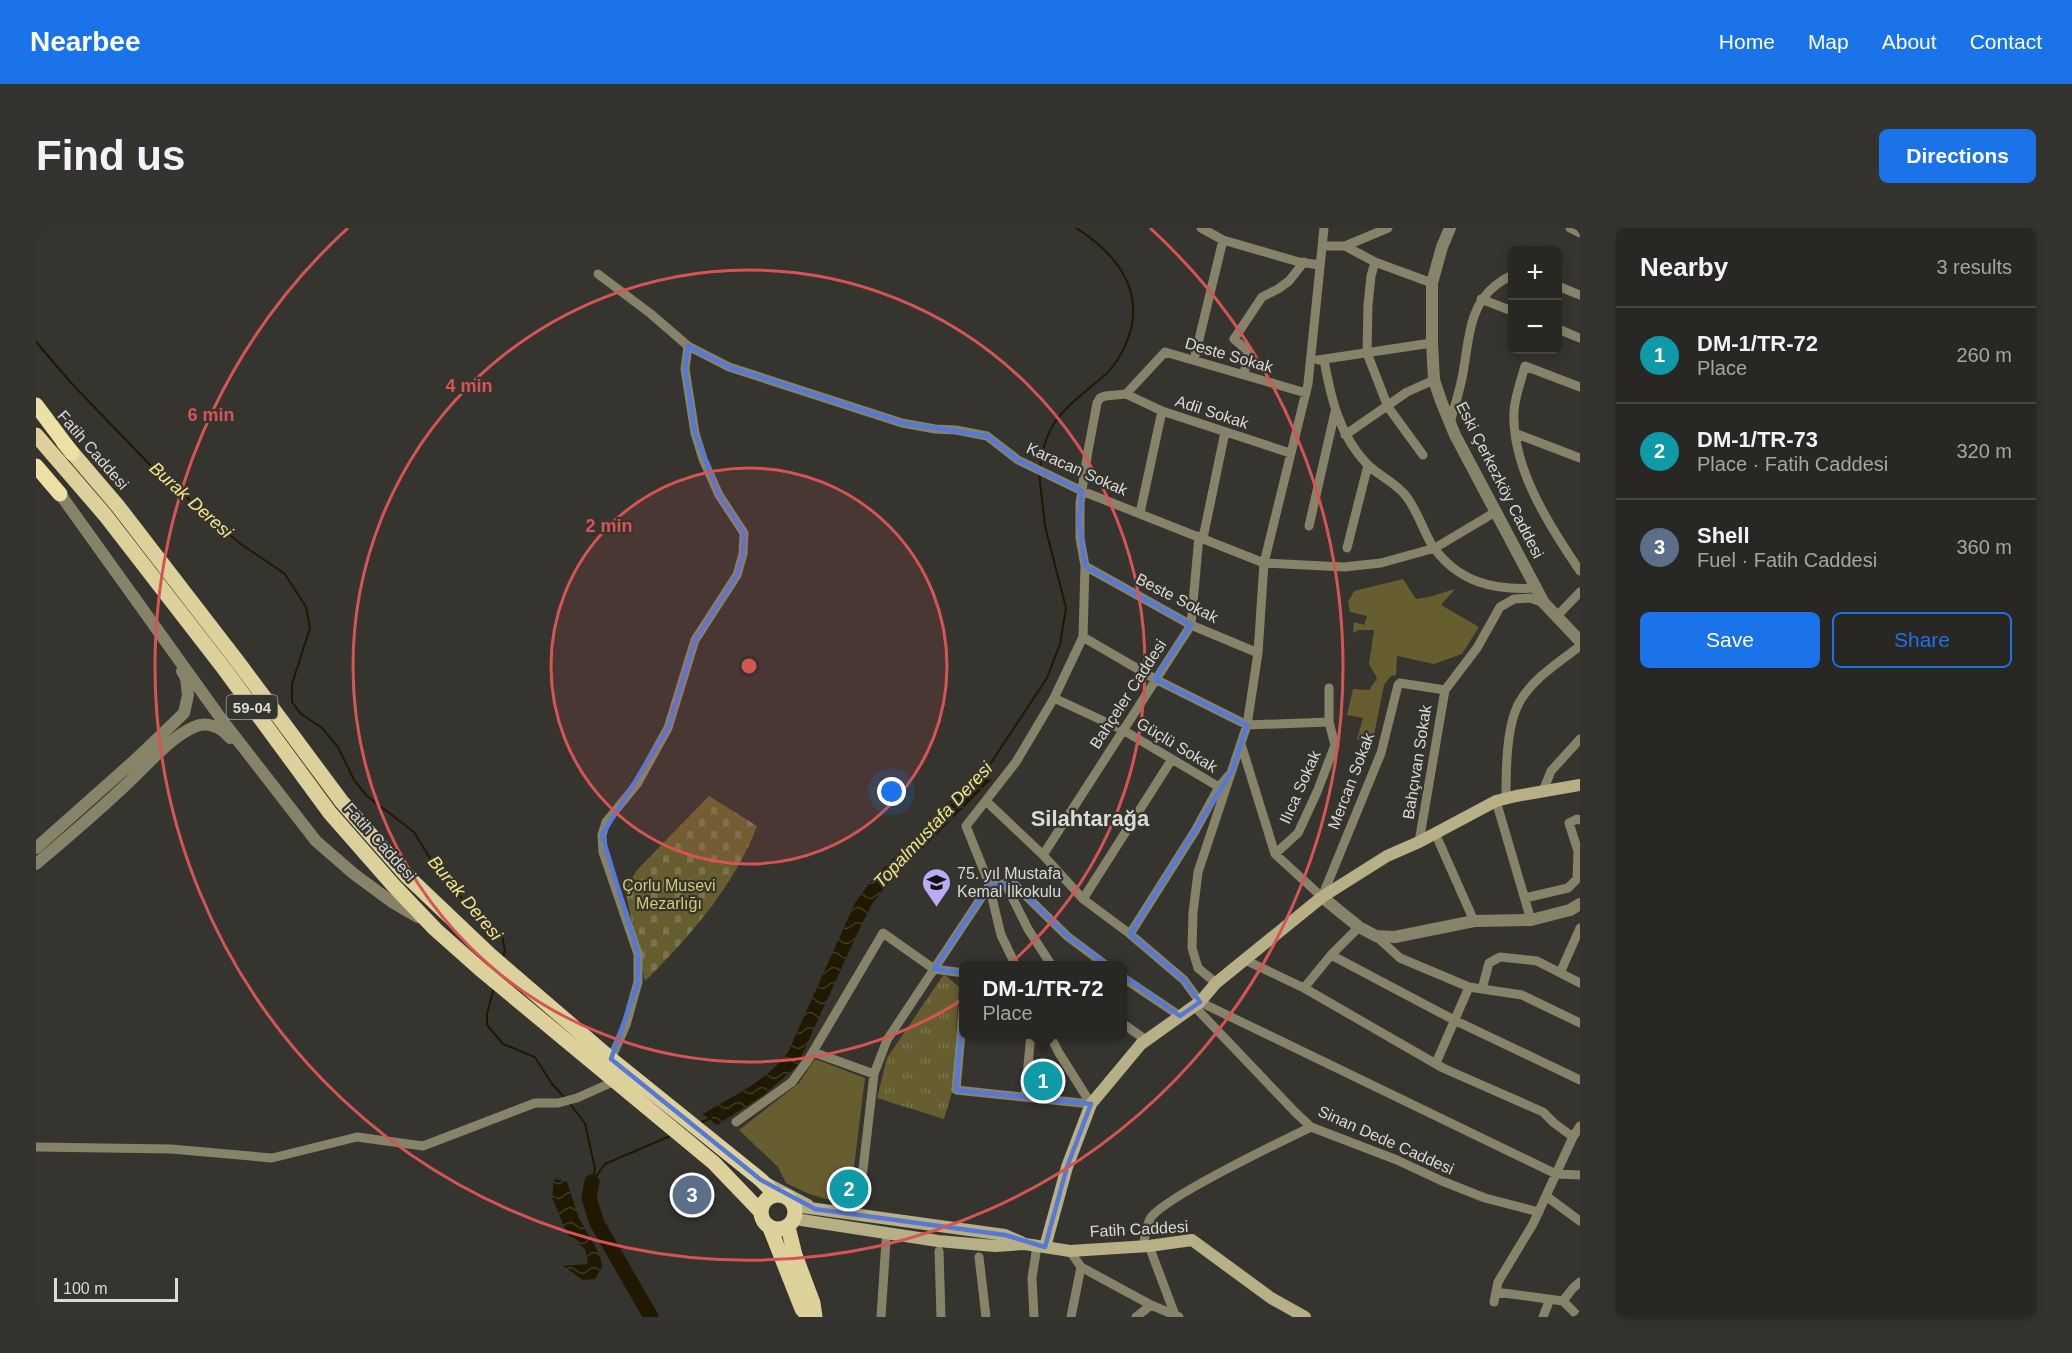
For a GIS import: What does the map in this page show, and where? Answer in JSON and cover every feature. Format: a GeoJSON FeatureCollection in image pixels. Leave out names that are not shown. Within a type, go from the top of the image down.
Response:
{"type":"FeatureCollection","features":[{"type":"Feature","properties":{"kind":"highway"},"geometry":{"type":"LineString","coordinates":[[36,405],[72,453]]}},
{"type":"Feature","properties":{"kind":"highway"},"geometry":{"type":"LineString","coordinates":[[36,466],[60,494]]}},
{"type":"Feature","properties":{"kind":"main road","name":"Fatih Caddesi"},"geometry":{"type":"LineString","coordinates":[[36,412],[117,505],[342,802],[407,876],[489,954],[611,1059],[761,1212]]}},
{"type":"Feature","properties":{"kind":"main road","name":"Fatih Caddesi"},"geometry":{"type":"LineString","coordinates":[[36,435],[112,524],[225,670],[330,813],[435,929],[615,1081],[724,1149],[776,1195]]}},
{"type":"Feature","properties":{"kind":"main road"},"geometry":{"type":"LineString","coordinates":[[1036,1245],[1091,1104],[1146,1040],[1197,1004],[1216,983],[1322,897],[1386,856],[1419,842],[1501,800],[1580,785]]}},
{"type":"Feature","properties":{"kind":"main road"},"geometry":{"type":"LineString","coordinates":[[761,1180],[815,1209]]}},
{"type":"Feature","properties":{"kind":"main road"},"geometry":{"type":"LineString","coordinates":[[809,1317],[802,1309],[770,1228],[762,1220],[761,1212],[764,1203],[767,1198],[776,1195],[790,1198],[795,1255],[813,1303],[815,1317]]}},
{"type":"Feature","properties":{"kind":"main road","name":"Fatih Caddesi"},"geometry":{"type":"LineString","coordinates":[[793,1217],[815,1209],[1005,1235],[1036,1245],[1070,1251],[1146,1246],[1192,1240],[1271,1298],[1305,1317]]}},
{"type":"Feature","properties":{"kind":"main road","name":"Fatih Caddesi"},"geometry":{"type":"LineString","coordinates":[[793,1217],[862,1230],[995,1246],[1036,1245]]}},
{"type":"Feature","properties":{"kind":"main road"},"geometry":{"type":"LineString","coordinates":[[770,1228],[781,1230],[793,1217]]}},
{"type":"Feature","properties":{"kind":"street"},"geometry":{"type":"LineString","coordinates":[[1216,983],[1198,968],[1192,948],[1198,872],[1247,724],[1258,653],[1264,563],[1312,361],[1324,228]]}},
{"type":"Feature","properties":{"kind":"street"},"geometry":{"type":"LineString","coordinates":[[1322,246],[1345,246],[1388,228]]}},
{"type":"Feature","properties":{"kind":"street","name":"Eski Çerkezköy Caddesi"},"geometry":{"type":"LineString","coordinates":[[1450,228],[1442,247],[1432,284],[1434,380],[1450,423],[1544,603],[1579,640]]}},
{"type":"Feature","properties":{"kind":"street"},"geometry":{"type":"LineString","coordinates":[[1570,228],[1580,233]]}},
{"type":"Feature","properties":{"kind":"street"},"geometry":{"type":"LineString","coordinates":[[1207,229],[1223,240],[1320,265]]}},
{"type":"Feature","properties":{"kind":"street"},"geometry":{"type":"LineString","coordinates":[[1194,360],[1223,240]]}},
{"type":"Feature","properties":{"kind":"street"},"geometry":{"type":"LineString","coordinates":[[1345,246],[1375,262],[1432,284]]}},
{"type":"Feature","properties":{"kind":"street"},"geometry":{"type":"LineString","coordinates":[[1244,375],[1248,351],[1234,339],[1262,297],[1289,281],[1304,262]]}},
{"type":"Feature","properties":{"kind":"street"},"geometry":{"type":"LineString","coordinates":[[1375,262],[1368,305],[1367,353],[1388,407],[1423,455]]}},
{"type":"Feature","properties":{"kind":"street","name":"Karacan Sokak"},"geometry":{"type":"LineString","coordinates":[[598,274],[651,314],[688,346],[729,367],[902,423],[987,436],[1030,467],[1052,475],[1082,491],[1264,563],[1344,567],[1380,563],[1435,548],[1497,511]]}},
{"type":"Feature","properties":{"kind":"street"},"geometry":{"type":"LineString","coordinates":[[1450,423],[1462,379],[1473,318],[1481,299],[1508,277]]}},
{"type":"Feature","properties":{"kind":"street"},"geometry":{"type":"LineString","coordinates":[[1562,288],[1580,295]]}},
{"type":"Feature","properties":{"kind":"street"},"geometry":{"type":"LineString","coordinates":[[1481,299],[1508,310]]}},
{"type":"Feature","properties":{"kind":"street"},"geometry":{"type":"LineString","coordinates":[[1562,331],[1580,338]]}},
{"type":"Feature","properties":{"kind":"street"},"geometry":{"type":"LineString","coordinates":[[1312,361],[1432,343]]}},
{"type":"Feature","properties":{"kind":"street"},"geometry":{"type":"LineString","coordinates":[[611,1059],[626,1025],[638,982],[638,954],[603,852],[602,835],[606,822],[637,784],[668,728],[695,640],[737,574],[743,554],[744,533],[719,495],[703,459],[695,433],[685,369],[688,346]]}},
{"type":"Feature","properties":{"kind":"street","name":"Deste Sokak"},"geometry":{"type":"LineString","coordinates":[[1126,394],[1165,352],[1306,393]]}},
{"type":"Feature","properties":{"kind":"street"},"geometry":{"type":"LineString","coordinates":[[1324,360],[1335,412],[1345,435],[1368,465],[1407,496],[1435,548],[1451,568],[1487,586],[1504,589],[1536,588]]}},
{"type":"Feature","properties":{"kind":"street"},"geometry":{"type":"LineString","coordinates":[[1580,387],[1525,366],[1515,400],[1514,415],[1518,450],[1536,498],[1548,524],[1580,571]]}},
{"type":"Feature","properties":{"kind":"street"},"geometry":{"type":"LineString","coordinates":[[1345,435],[1407,392],[1434,380]]}},
{"type":"Feature","properties":{"kind":"street"},"geometry":{"type":"LineString","coordinates":[[1014,961],[1001,934],[989,886],[966,826],[1016,762],[1054,698],[1083,637],[1086,566],[1079,521],[1097,403],[1105,396],[1126,394]]}},
{"type":"Feature","properties":{"kind":"street","name":"Adil Sokak"},"geometry":{"type":"LineString","coordinates":[[1126,394],[1162,411],[1290,453]]}},
{"type":"Feature","properties":{"kind":"street"},"geometry":{"type":"LineString","coordinates":[[1140,513],[1162,411]]}},
{"type":"Feature","properties":{"kind":"street"},"geometry":{"type":"LineString","coordinates":[[1309,526],[1335,412]]}},
{"type":"Feature","properties":{"kind":"street","name":"Bahçeler Caddesi"},"geometry":{"type":"LineString","coordinates":[[1043,855],[1191,625],[1201,537],[1225,432]]}},
{"type":"Feature","properties":{"kind":"street"},"geometry":{"type":"LineString","coordinates":[[1517,434],[1580,459]]}},
{"type":"Feature","properties":{"kind":"street"},"geometry":{"type":"LineString","coordinates":[[36,455],[60,494],[162,636],[316,841],[364,881],[435,929]]}},
{"type":"Feature","properties":{"kind":"street"},"geometry":{"type":"LineString","coordinates":[[1347,548],[1368,465]]}},
{"type":"Feature","properties":{"kind":"street","name":"Beste Sokak"},"geometry":{"type":"LineString","coordinates":[[1086,566],[1191,625],[1258,653]]}},
{"type":"Feature","properties":{"kind":"street"},"geometry":{"type":"LineString","coordinates":[[1557,616],[1580,592]]}},
{"type":"Feature","properties":{"kind":"street","name":"Bahçıvan Sokak"},"geometry":{"type":"LineString","coordinates":[[1419,842],[1444,690],[1477,648],[1500,607],[1514,599],[1530,598],[1544,603]]}},
{"type":"Feature","properties":{"kind":"street"},"geometry":{"type":"LineString","coordinates":[[38,843],[173,726],[184,713],[188,695],[186,678],[162,636]]}},
{"type":"Feature","properties":{"kind":"street"},"geometry":{"type":"LineString","coordinates":[[1083,637],[1155,679],[1247,724],[1329,722]]}},
{"type":"Feature","properties":{"kind":"street"},"geometry":{"type":"LineString","coordinates":[[1531,920],[1501,800],[1511,726],[1525,693],[1579,640]]}},
{"type":"Feature","properties":{"kind":"street","name":"Mercan Sokak"},"geometry":{"type":"LineString","coordinates":[[1322,897],[1381,753],[1398,685],[1400,682],[1444,690]]}},
{"type":"Feature","properties":{"kind":"street","name":"Ilıca Sokak"},"geometry":{"type":"LineString","coordinates":[[1275,854],[1298,833],[1335,745],[1329,722],[1329,688]]}},
{"type":"Feature","properties":{"kind":"street","name":"Güçlü Sokak"},"geometry":{"type":"LineString","coordinates":[[1054,698],[1123,730],[1219,787]]}},
{"type":"Feature","properties":{"kind":"street"},"geometry":{"type":"LineString","coordinates":[[36,863],[101,808],[179,736],[195,726],[211,725],[224,730],[250,756]]}},
{"type":"Feature","properties":{"kind":"street"},"geometry":{"type":"LineString","coordinates":[[1543,791],[1551,771],[1580,739]]}},
{"type":"Feature","properties":{"kind":"street"},"geometry":{"type":"LineString","coordinates":[[1241,744],[1275,854],[1322,897],[1359,927],[1376,936],[1400,958],[1469,987],[1522,995],[1580,1023]]}},
{"type":"Feature","properties":{"kind":"street"},"geometry":{"type":"LineString","coordinates":[[1083,899],[1172,759]]}},
{"type":"Feature","properties":{"kind":"street"},"geometry":{"type":"LineString","coordinates":[[1130,934],[1195,831],[1219,787],[1232,771]]}},
{"type":"Feature","properties":{"kind":"street"},"geometry":{"type":"LineString","coordinates":[[92,798],[101,808]]}},
{"type":"Feature","properties":{"kind":"street","name":"Sinan Dede Caddesi"},"geometry":{"type":"LineString","coordinates":[[986,801],[1043,855],[1083,899],[1130,934],[1184,980],[1197,1004],[1296,1113],[1311,1126],[1485,1198],[1539,1212]]}},
{"type":"Feature","properties":{"kind":"street"},"geometry":{"type":"LineString","coordinates":[[1525,898],[1568,888],[1577,879],[1578,851],[1569,823],[1580,820]]}},
{"type":"Feature","properties":{"kind":"street"},"geometry":{"type":"LineString","coordinates":[[1435,833],[1474,921]]}},
{"type":"Feature","properties":{"kind":"street"},"geometry":{"type":"LineString","coordinates":[[1005,883],[1028,929],[1049,961]]}},
{"type":"Feature","properties":{"kind":"street"},"geometry":{"type":"LineString","coordinates":[[859,1204],[874,1074],[887,1040],[989,886],[1013,883],[1019,887],[1067,936],[1100,961]]}},
{"type":"Feature","properties":{"kind":"street"},"geometry":{"type":"LineString","coordinates":[[1376,936],[1395,937],[1474,921],[1531,920],[1570,910],[1580,904]]}},
{"type":"Feature","properties":{"kind":"street"},"geometry":{"type":"LineString","coordinates":[[1304,988],[1331,955],[1359,927]]}},
{"type":"Feature","properties":{"kind":"street"},"geometry":{"type":"LineString","coordinates":[[1560,973],[1580,928]]}},
{"type":"Feature","properties":{"kind":"street"},"geometry":{"type":"LineString","coordinates":[[736,1122],[792,1082],[813,1052],[883,933],[934,969],[959,972]]}},
{"type":"Feature","properties":{"kind":"street"},"geometry":{"type":"LineString","coordinates":[[1331,955],[1454,1020],[1580,1080]]}},
{"type":"Feature","properties":{"kind":"street"},"geometry":{"type":"LineString","coordinates":[[1482,989],[1489,963],[1500,957],[1537,961],[1580,983]]}},
{"type":"Feature","properties":{"kind":"street"},"geometry":{"type":"LineString","coordinates":[[1245,960],[1304,988],[1443,1068],[1543,1112],[1573,1137]]}},
{"type":"Feature","properties":{"kind":"street"},"geometry":{"type":"LineString","coordinates":[[1127,980],[1180,1016]]}},
{"type":"Feature","properties":{"kind":"street"},"geometry":{"type":"LineString","coordinates":[[1436,1063],[1469,987]]}},
{"type":"Feature","properties":{"kind":"street"},"geometry":{"type":"LineString","coordinates":[[1197,1004],[1556,1174],[1580,1175]]}},
{"type":"Feature","properties":{"kind":"street"},"geometry":{"type":"LineString","coordinates":[[1127,1027],[1146,1040]]}},
{"type":"Feature","properties":{"kind":"street"},"geometry":{"type":"LineString","coordinates":[[960,1039],[956,1090],[1091,1104]]}},
{"type":"Feature","properties":{"kind":"street"},"geometry":{"type":"LineString","coordinates":[[1025,1096],[1031,1039]]}},
{"type":"Feature","properties":{"kind":"street"},"geometry":{"type":"LineString","coordinates":[[1051,1039],[1091,1104]]}},
{"type":"Feature","properties":{"kind":"street"},"geometry":{"type":"LineString","coordinates":[[813,1052],[874,1074]]}},
{"type":"Feature","properties":{"kind":"street"},"geometry":{"type":"LineString","coordinates":[[36,1147],[171,1149],[272,1158],[357,1137],[423,1146],[535,1103],[558,1103],[577,1098],[615,1081]]}},
{"type":"Feature","properties":{"kind":"street"},"geometry":{"type":"LineString","coordinates":[[1177,1316],[1146,1246],[1151,1218],[1173,1200],[1311,1126]]}},
{"type":"Feature","properties":{"kind":"street"},"geometry":{"type":"LineString","coordinates":[[1579,1317],[1563,1301],[1495,1297],[1498,1281],[1539,1212],[1580,1126]]}},
{"type":"Feature","properties":{"kind":"street"},"geometry":{"type":"LineString","coordinates":[[1546,1196],[1580,1221]]}},
{"type":"Feature","properties":{"kind":"street"},"geometry":{"type":"LineString","coordinates":[[881,1317],[886,1241]]}},
{"type":"Feature","properties":{"kind":"street"},"geometry":{"type":"LineString","coordinates":[[1034,1317],[1032,1278],[1036,1245]]}},
{"type":"Feature","properties":{"kind":"street"},"geometry":{"type":"LineString","coordinates":[[939,1251],[941,1317]]}},
{"type":"Feature","properties":{"kind":"street"},"geometry":{"type":"LineString","coordinates":[[1070,1251],[1081,1267],[1151,1305],[1177,1316]]}},
{"type":"Feature","properties":{"kind":"street"},"geometry":{"type":"LineString","coordinates":[[979,1257],[986,1317]]}},
{"type":"Feature","properties":{"kind":"street"},"geometry":{"type":"LineString","coordinates":[[1071,1317],[1081,1267]]}},
{"type":"Feature","properties":{"kind":"street"},"geometry":{"type":"LineString","coordinates":[[1563,1301],[1580,1282]]}},
{"type":"Feature","properties":{"kind":"street"},"geometry":{"type":"LineString","coordinates":[[1543,1317],[1550,1299]]}},
{"type":"Feature","properties":{"kind":"street"},"geometry":{"type":"LineString","coordinates":[[1136,1317],[1151,1305]]}},
{"type":"Feature","properties":{"kind":"highlighted area"},"geometry":{"type":"Polygon","coordinates":[[[688,346],[729,367],[902,423],[987,436],[1018,460],[1082,491],[1079,521],[1085,566],[1191,625],[1155,679],[1247,725],[1232,771],[1130,934],[1184,980],[1200,1002],[1180,1016],[1067,936],[1013,883],[989,886],[934,969],[966,973],[956,1090],[1091,1104],[1067,1167],[1045,1247],[1005,1235],[815,1209],[761,1180],[611,1059],[638,982],[638,954],[602,835],[668,728],[695,640],[737,575],[743,554],[744,533],[719,495],[695,433],[685,369],[688,346]]]}},
{"type":"Feature","properties":{"kind":"green space"},"geometry":{"type":"Polygon","coordinates":[[[1403,579],[1416,599],[1455,589],[1441,605],[1479,627],[1462,654],[1434,664],[1397,656],[1396,675],[1391,676],[1384,685],[1372,745],[1357,739],[1363,718],[1347,715],[1353,689],[1369,690],[1377,678],[1369,664],[1374,630],[1359,630],[1353,633],[1354,622],[1364,625],[1367,616],[1350,612],[1348,602],[1354,591],[1403,579]]]}},
{"type":"Feature","properties":{"kind":"green space","name":"Çorlu Musevi Mezarlığı"},"geometry":{"type":"Polygon","coordinates":[[[709,796],[757,826],[724,889],[694,929],[645,981],[625,890],[637,870],[709,796]]]}},
{"type":"Feature","properties":{"kind":"green space"},"geometry":{"type":"Polygon","coordinates":[[[944,974],[959,987],[952,1092],[944,1119],[877,1098],[887,1058],[944,974]]]}},
{"type":"Feature","properties":{"kind":"green space"},"geometry":{"type":"Polygon","coordinates":[[[815,1059],[865,1078],[852,1183],[848,1184],[846,1202],[825,1199],[786,1183],[778,1167],[739,1130],[799,1083],[815,1059]]]}},
{"type":"Feature","properties":{"kind":"water"},"geometry":{"type":"Polygon","coordinates":[[[973,775],[992,779],[889,882],[872,904],[797,1066],[765,1094],[717,1125],[703,1114],[760,1080],[788,1052],[855,903],[871,881],[956,796],[973,775]]]}},
{"type":"Feature","properties":{"kind":"water"},"geometry":{"type":"Polygon","coordinates":[[[554,1179],[567,1182],[579,1218],[600,1255],[602,1267],[595,1279],[583,1280],[563,1266],[588,1264],[585,1249],[567,1234],[552,1197],[554,1179]]]}},
{"type":"Feature","properties":{"kind":"waterway","name":"Topalmustafa Deresi"},"geometry":{"type":"LineString","coordinates":[[1040,468],[1046,440],[1056,420],[1113,367],[1128,339],[1133,319],[1133,301],[1120,268],[1093,240],[1076,228]]}},
{"type":"Feature","properties":{"kind":"waterway","name":"Burak Deresi"},"geometry":{"type":"LineString","coordinates":[[36,342],[73,385],[152,467],[238,542],[285,574],[306,607],[310,628],[292,684],[292,702],[301,714],[321,727],[338,747],[354,780],[367,796],[414,832],[436,868],[465,902],[502,936],[505,950],[503,957]]}},
{"type":"Feature","properties":{"kind":"waterway","name":"Topalmustafa Deresi"},"geometry":{"type":"LineString","coordinates":[[981,778],[1047,678],[1060,644],[1066,608],[1045,526],[1039,473]]}},
{"type":"Feature","properties":{"kind":"waterway","name":"Burak Deresi"},"geometry":{"type":"LineString","coordinates":[[494,988],[487,1013],[487,1025],[503,1044],[535,1057],[552,1084],[564,1097]]}},
{"type":"Feature","properties":{"kind":"waterway","name":"Burak Deresi"},"geometry":{"type":"LineString","coordinates":[[570,1104],[585,1123],[595,1169],[593,1179]]}},
{"type":"Feature","properties":{"kind":"waterway","name":"Topalmustafa Deresi"},"geometry":{"type":"LineString","coordinates":[[700,1123],[711,1118]]}},
{"type":"Feature","properties":{"kind":"waterway","name":"Topalmustafa Deresi"},"geometry":{"type":"LineString","coordinates":[[592,1182],[605,1164],[670,1136]]}},
{"type":"Feature","properties":{"kind":"waterway"},"geometry":{"type":"LineString","coordinates":[[592,1182],[589,1198],[597,1223],[651,1317]]}},
{"type":"Feature","properties":{"kind":"place","name":"75. yıl Mustafa Kemal İlkokulu"},"geometry":{"type":"Point","coordinates":[936,908]}},
{"type":"Feature","properties":{"kind":"place","name":"DM-1/TR-72"},"geometry":{"type":"Point","coordinates":[1043,1081]}},
{"type":"Feature","properties":{"kind":"place","name":"DM-1/TR-73"},"geometry":{"type":"Point","coordinates":[849,1189]}},
{"type":"Feature","properties":{"kind":"place","name":"Shell"},"geometry":{"type":"Point","coordinates":[692,1195]}},
{"type":"Feature","properties":{"kind":"district","name":"Silahtarağa"},"geometry":{"type":"Point","coordinates":[1090,818]}}]}
